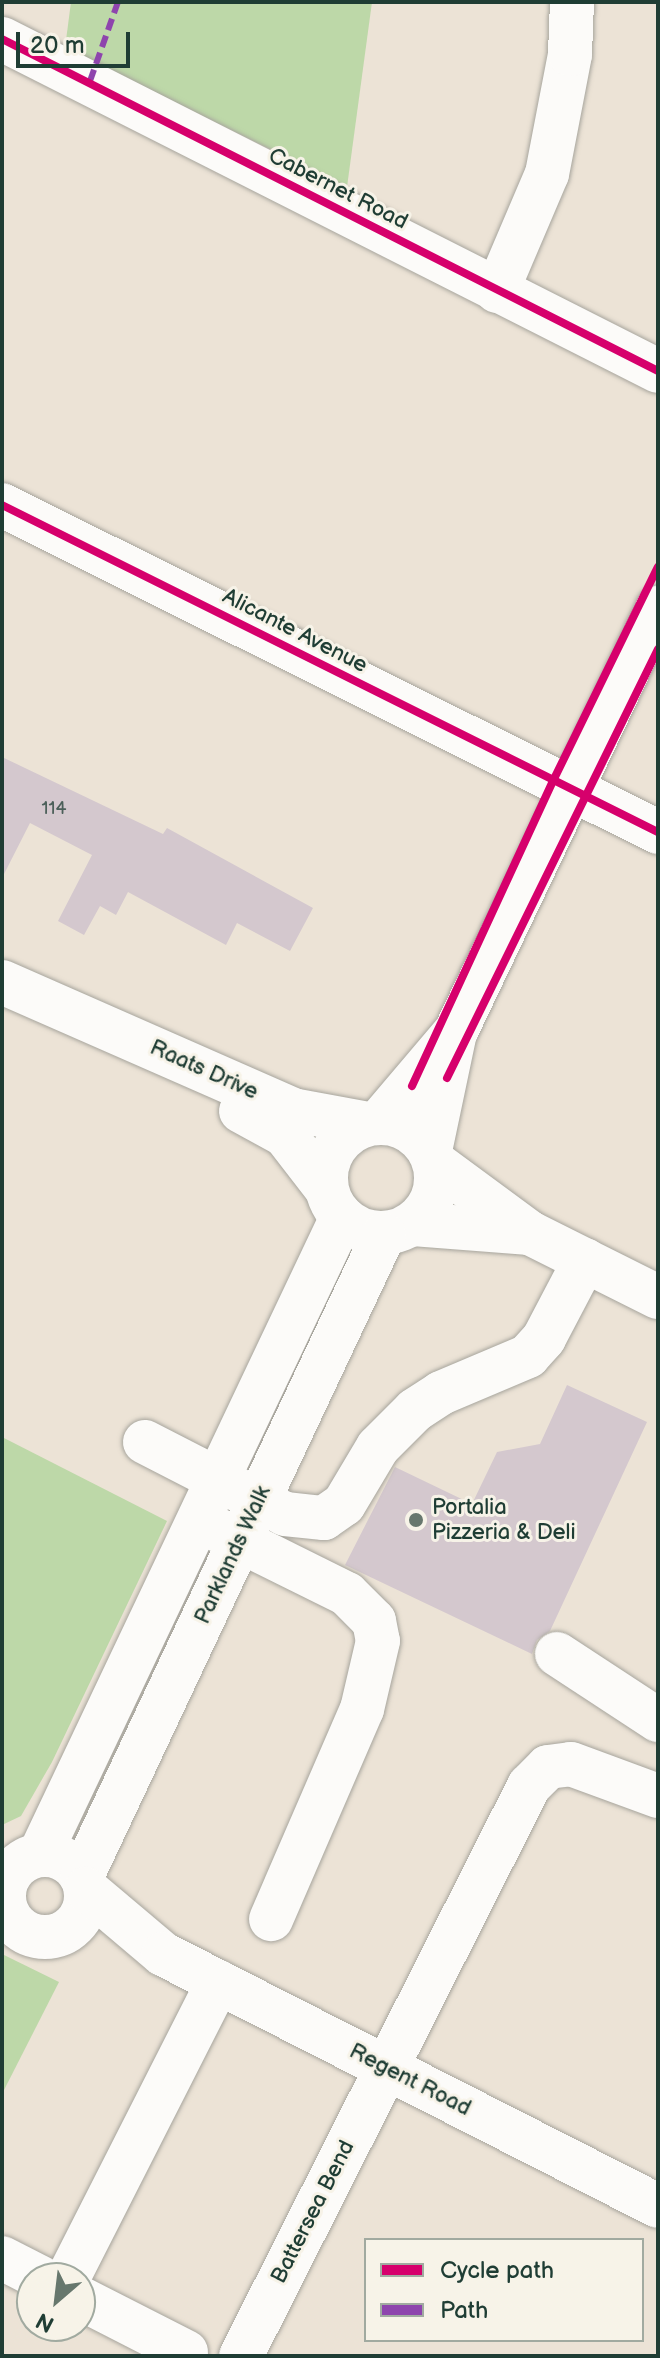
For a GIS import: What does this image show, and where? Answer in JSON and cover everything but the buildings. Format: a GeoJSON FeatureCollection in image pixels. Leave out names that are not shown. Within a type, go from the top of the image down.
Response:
{"type":"FeatureCollection","features":[{"type":"Feature","properties":{"kind":"street"},"geometry":{"type":"LineString","coordinates":[[497,291],[547,174],[570,54],[572,2]]}},
{"type":"Feature","properties":{"kind":"street","name":"Cabernet Road"},"geometry":{"type":"LineString","coordinates":[[2,39],[658,371]]}},
{"type":"Feature","properties":{"kind":"street","name":"Alicante Avenue"},"geometry":{"type":"LineString","coordinates":[[2,505],[658,832]]}},
{"type":"Feature","properties":{"kind":"street"},"geometry":{"type":"LineString","coordinates":[[398,1229],[433,1197],[432,1157],[456,1031],[658,608]]}},
{"type":"Feature","properties":{"kind":"street","name":"Raats Drive"},"geometry":{"type":"LineString","coordinates":[[2,982],[293,1110],[373,1124]]}},
{"type":"Feature","properties":{"kind":"street","name":"Raats Drive"},"geometry":{"type":"LineString","coordinates":[[44,1002],[285,1135],[334,1202]]}},
{"type":"Feature","properties":{"kind":"street"},"geometry":{"type":"LineString","coordinates":[[22,1856],[71,1863],[84,1882],[81,1917],[59,1935],[31,1935],[19,1928],[4,1903],[7,1879],[22,1856],[217,1476],[334,1202],[334,1148],[373,1124],[456,1031]]}},
{"type":"Feature","properties":{"kind":"street"},"geometry":{"type":"LineString","coordinates":[[373,1124],[408,1129],[432,1157],[530,1233],[658,1297]]}},
{"type":"Feature","properties":{"kind":"street"},"geometry":{"type":"LineString","coordinates":[[334,1202],[368,1232],[398,1229],[530,1233]]}},
{"type":"Feature","properties":{"kind":"street","name":"Parklands Walk"},"geometry":{"type":"LineString","coordinates":[[84,1882],[259,1501],[398,1229]]}},
{"type":"Feature","properties":{"kind":"street"},"geometry":{"type":"LineString","coordinates":[[145,1442],[217,1476],[259,1501],[311,1520],[334,1512],[378,1447],[415,1410],[441,1393],[528,1356],[544,1338],[585,1260]]}},
{"type":"Feature","properties":{"kind":"street"},"geometry":{"type":"LineString","coordinates":[[196,1519],[363,1605],[374,1621],[378,1641],[362,1709],[271,1919]]}},
{"type":"Feature","properties":{"kind":"street"},"geometry":{"type":"LineString","coordinates":[[557,1654],[658,1720]]}},
{"type":"Feature","properties":{"kind":"street","name":"Battersea Bend"},"geometry":{"type":"LineString","coordinates":[[241,2356],[385,2067],[432,1986],[519,1802],[543,1770],[571,1764],[658,1796]]}},
{"type":"Feature","properties":{"kind":"street","name":"Regent Road"},"geometry":{"type":"LineString","coordinates":[[84,1882],[163,1954],[658,2206]]}},
{"type":"Feature","properties":{"kind":"street","name":"Regent Road"},"geometry":{"type":"LineString","coordinates":[[59,1935],[163,1954]]}},
{"type":"Feature","properties":{"kind":"street"},"geometry":{"type":"LineString","coordinates":[[76,2262],[218,1982]]}},
{"type":"Feature","properties":{"kind":"street"},"geometry":{"type":"LineString","coordinates":[[96,2306],[186,2352]]}},
{"type":"Feature","properties":{"kind":"green space"},"geometry":{"type":"Polygon","coordinates":[[[71,2],[372,2],[347,187],[65,48],[71,2]]]}},
{"type":"Feature","properties":{"kind":"green space"},"geometry":{"type":"Polygon","coordinates":[[[2,1437],[167,1521],[52,1762],[21,1816],[2,1825],[2,1437]]]}},
{"type":"Feature","properties":{"kind":"green space"},"geometry":{"type":"Polygon","coordinates":[[[2,1954],[59,1982],[2,2094],[2,1954]]]}},
{"type":"Feature","properties":{"kind":"marked path"},"geometry":{"type":"LineString","coordinates":[[90,81],[118,2]]}},
{"type":"Feature","properties":{"kind":"cycle path"},"geometry":{"type":"LineString","coordinates":[[2,39],[658,371]]}},
{"type":"Feature","properties":{"kind":"cycle path"},"geometry":{"type":"LineString","coordinates":[[2,505],[658,832]]}},
{"type":"Feature","properties":{"kind":"cycle path"},"geometry":{"type":"LineString","coordinates":[[412,1086],[553,781],[658,567]]}},
{"type":"Feature","properties":{"kind":"cycle path"},"geometry":{"type":"LineString","coordinates":[[447,1078],[658,649]]}},
{"type":"Feature","properties":{"kind":"place","name":"Portalia Pizzeria & Deli"},"geometry":{"type":"Point","coordinates":[416,1520]}}]}
